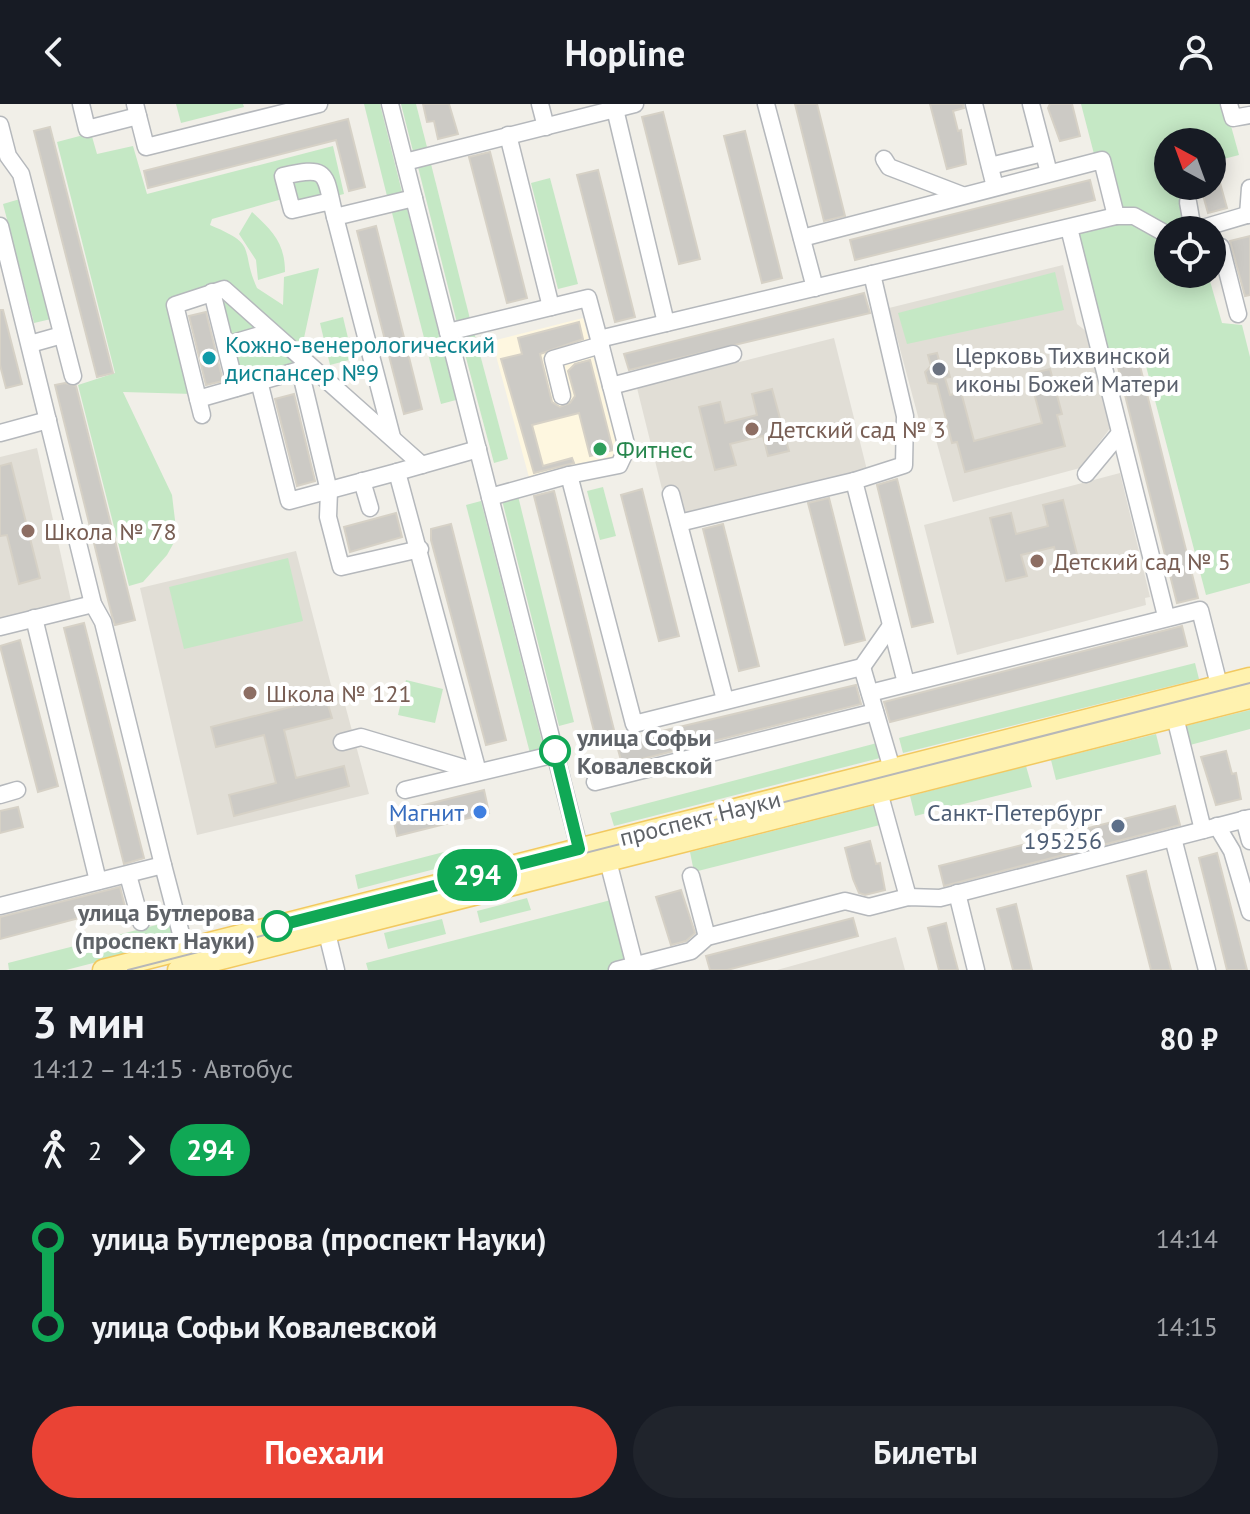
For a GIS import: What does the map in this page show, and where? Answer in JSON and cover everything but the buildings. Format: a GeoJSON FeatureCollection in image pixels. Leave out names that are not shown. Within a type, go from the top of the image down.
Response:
{"type":"FeatureCollection","features":[{"type":"Feature","properties":{"kind":"main road","name":"проспект Науки"},"geometry":{"type":"LineString","coordinates":[[103,970],[185,949],[324,923],[581,858],[892,769],[1250,678]]}},
{"type":"Feature","properties":{"kind":"main road","name":"проспект Науки"},"geometry":{"type":"LineString","coordinates":[[581,858],[608,861],[1250,698]]}},
{"type":"Feature","properties":{"kind":"main road","name":"проспект Науки"},"geometry":{"type":"LineString","coordinates":[[178,970],[324,923]]}},
{"type":"Feature","properties":{"kind":"street"},"geometry":{"type":"LineString","coordinates":[[81,104],[87,129],[136,110],[146,147],[319,104]]}},
{"type":"Feature","properties":{"kind":"street"},"geometry":{"type":"LineString","coordinates":[[390,104],[581,858]]}},
{"type":"Feature","properties":{"kind":"street"},"geometry":{"type":"LineString","coordinates":[[540,104],[546,127]]}},
{"type":"Feature","properties":{"kind":"street"},"geometry":{"type":"LineString","coordinates":[[405,162],[635,104]]}},
{"type":"Feature","properties":{"kind":"street"},"geometry":{"type":"LineString","coordinates":[[766,104],[815,288]]}},
{"type":"Feature","properties":{"kind":"street"},"geometry":{"type":"LineString","coordinates":[[974,104],[995,187]]}},
{"type":"Feature","properties":{"kind":"street"},"geometry":{"type":"LineString","coordinates":[[1031,104],[1049,173]]}},
{"type":"Feature","properties":{"kind":"street"},"geometry":{"type":"LineString","coordinates":[[1229,104],[1233,118],[1250,115]]}},
{"type":"Feature","properties":{"kind":"street"},"geometry":{"type":"LineString","coordinates":[[615,109],[666,323]]}},
{"type":"Feature","properties":{"kind":"street"},"geometry":{"type":"LineString","coordinates":[[0,125],[4,163],[21,174],[73,376]]}},
{"type":"Feature","properties":{"kind":"street"},"geometry":{"type":"LineString","coordinates":[[508,135],[551,307]]}},
{"type":"Feature","properties":{"kind":"street"},"geometry":{"type":"LineString","coordinates":[[990,166],[1043,153]]}},
{"type":"Feature","properties":{"kind":"street"},"geometry":{"type":"LineString","coordinates":[[884,159],[889,167],[962,195]]}},
{"type":"Feature","properties":{"kind":"street"},"geometry":{"type":"LineString","coordinates":[[802,238],[1102,160],[1116,216]]}},
{"type":"Feature","properties":{"kind":"street"},"geometry":{"type":"LineString","coordinates":[[1226,221],[1249,215],[1250,188]]}},
{"type":"Feature","properties":{"kind":"street"},"geometry":{"type":"LineString","coordinates":[[392,437],[333,209],[414,198]]}},
{"type":"Feature","properties":{"kind":"street"},"geometry":{"type":"LineString","coordinates":[[1188,202],[1192,216]]}},
{"type":"Feature","properties":{"kind":"street"},"geometry":{"type":"LineString","coordinates":[[562,396],[553,359],[666,323],[872,274],[880,275],[1116,216],[1134,216],[1154,227]]}},
{"type":"Feature","properties":{"kind":"street"},"geometry":{"type":"LineString","coordinates":[[0,226],[93,604],[103,622],[185,949]]}},
{"type":"Feature","properties":{"kind":"street"},"geometry":{"type":"LineString","coordinates":[[1069,228],[1166,616]]}},
{"type":"Feature","properties":{"kind":"street"},"geometry":{"type":"LineString","coordinates":[[1226,267],[1238,314]]}},
{"type":"Feature","properties":{"kind":"street"},"geometry":{"type":"LineString","coordinates":[[679,523],[854,481],[904,465],[905,416],[872,274]]}},
{"type":"Feature","properties":{"kind":"street"},"geometry":{"type":"LineString","coordinates":[[302,366],[236,388],[200,407],[175,305],[224,289],[302,366],[392,437],[422,465]]}},
{"type":"Feature","properties":{"kind":"street"},"geometry":{"type":"LineString","coordinates":[[212,292],[236,388]]}},
{"type":"Feature","properties":{"kind":"street"},"geometry":{"type":"LineString","coordinates":[[448,332],[588,298],[627,448],[619,465],[490,497]]}},
{"type":"Feature","properties":{"kind":"street"},"geometry":{"type":"LineString","coordinates":[[226,345],[270,332]]}},
{"type":"Feature","properties":{"kind":"street"},"geometry":{"type":"LineString","coordinates":[[30,344],[62,335]]}},
{"type":"Feature","properties":{"kind":"street"},"geometry":{"type":"LineString","coordinates":[[611,386],[733,354]]}},
{"type":"Feature","properties":{"kind":"street"},"geometry":{"type":"LineString","coordinates":[[302,366],[329,491],[328,517],[341,567],[420,549]]}},
{"type":"Feature","properties":{"kind":"street"},"geometry":{"type":"LineString","coordinates":[[259,381],[289,501],[478,449]]}},
{"type":"Feature","properties":{"kind":"street"},"geometry":{"type":"LineString","coordinates":[[0,433],[48,420]]}},
{"type":"Feature","properties":{"kind":"street"},"geometry":{"type":"LineString","coordinates":[[1086,474],[1120,433]]}},
{"type":"Feature","properties":{"kind":"street"},"geometry":{"type":"LineString","coordinates":[[397,472],[478,772]]}},
{"type":"Feature","properties":{"kind":"street"},"geometry":{"type":"LineString","coordinates":[[569,475],[634,724],[862,667],[890,627]]}},
{"type":"Feature","properties":{"kind":"street"},"geometry":{"type":"LineString","coordinates":[[362,481],[370,508]]}},
{"type":"Feature","properties":{"kind":"street"},"geometry":{"type":"LineString","coordinates":[[854,481],[906,683]]}},
{"type":"Feature","properties":{"kind":"street"},"geometry":{"type":"LineString","coordinates":[[671,494],[725,700]]}},
{"type":"Feature","properties":{"kind":"street"},"geometry":{"type":"LineString","coordinates":[[0,627],[93,604]]}},
{"type":"Feature","properties":{"kind":"street"},"geometry":{"type":"LineString","coordinates":[[870,693],[1166,616],[1200,610],[1219,685]]}},
{"type":"Feature","properties":{"kind":"street"},"geometry":{"type":"LineString","coordinates":[[34,618],[98,881]]}},
{"type":"Feature","properties":{"kind":"street"},"geometry":{"type":"LineString","coordinates":[[862,667],[892,769]]}},
{"type":"Feature","properties":{"kind":"street"},"geometry":{"type":"LineString","coordinates":[[595,782],[875,712]]}},
{"type":"Feature","properties":{"kind":"street"},"geometry":{"type":"LineString","coordinates":[[1175,717],[1210,828],[1232,851],[1250,912]]}},
{"type":"Feature","properties":{"kind":"street"},"geometry":{"type":"LineString","coordinates":[[342,742],[361,737],[478,772]]}},
{"type":"Feature","properties":{"kind":"street"},"geometry":{"type":"LineString","coordinates":[[405,790],[556,754]]}},
{"type":"Feature","properties":{"kind":"street"},"geometry":{"type":"LineString","coordinates":[[0,795],[17,790]]}},
{"type":"Feature","properties":{"kind":"street"},"geometry":{"type":"LineString","coordinates":[[879,792],[908,897]]}},
{"type":"Feature","properties":{"kind":"street"},"geometry":{"type":"LineString","coordinates":[[617,970],[636,968],[691,951],[707,937],[845,901],[869,907],[908,897],[940,898],[1247,819],[1250,841]]}},
{"type":"Feature","properties":{"kind":"street"},"geometry":{"type":"LineString","coordinates":[[1173,838],[1207,970]]}},
{"type":"Feature","properties":{"kind":"street"},"geometry":{"type":"LineString","coordinates":[[608,861],[636,968]]}},
{"type":"Feature","properties":{"kind":"street"},"geometry":{"type":"LineString","coordinates":[[0,906],[163,865]]}},
{"type":"Feature","properties":{"kind":"street"},"geometry":{"type":"LineString","coordinates":[[128,875],[141,922]]}},
{"type":"Feature","properties":{"kind":"street"},"geometry":{"type":"LineString","coordinates":[[691,876],[707,937]]}},
{"type":"Feature","properties":{"kind":"street"},"geometry":{"type":"LineString","coordinates":[[957,893],[976,970]]}},
{"type":"Feature","properties":{"kind":"street"},"geometry":{"type":"LineString","coordinates":[[324,923],[336,970]]}},
{"type":"Feature","properties":{"kind":"shaded area"},"geometry":{"type":"Polygon","coordinates":[[[1063,265],[1077,324],[1087,332],[1111,427],[1080,468],[953,502],[930,418],[919,420],[889,308],[1063,265]]]}},
{"type":"Feature","properties":{"kind":"shaded area"},"geometry":{"type":"Polygon","coordinates":[[[583,318],[618,451],[613,459],[530,481],[492,341],[583,318]]]}},
{"type":"Feature","properties":{"kind":"shaded area","name":"Детский сад № 3"},"geometry":{"type":"Polygon","coordinates":[[[834,338],[867,470],[682,517],[672,486],[662,489],[637,388],[834,338]]]}},
{"type":"Feature","properties":{"kind":"shaded area","name":"Школа № 78"},"geometry":{"type":"Polygon","coordinates":[[[37,448],[72,605],[0,621],[0,457],[37,448]]]}},
{"type":"Feature","properties":{"kind":"shaded area","name":"Детский сад № 5"},"geometry":{"type":"Polygon","coordinates":[[[1120,473],[1150,597],[1145,598],[1146,605],[957,655],[924,525],[1120,473]]]}},
{"type":"Feature","properties":{"kind":"shaded area","name":"Школа № 121"},"geometry":{"type":"Polygon","coordinates":[[[296,551],[331,685],[344,701],[369,794],[197,835],[140,588],[296,551]]]}},
{"type":"Feature","properties":{"kind":"shaded area"},"geometry":{"type":"Polygon","coordinates":[[[896,937],[905,970],[777,970],[896,937]]]}},
{"type":"Feature","properties":{"kind":"green space"},"geometry":{"type":"Polygon","coordinates":[[[176,104],[243,104],[244,107],[181,123],[176,104]]]}},
{"type":"Feature","properties":{"kind":"green space"},"geometry":{"type":"Polygon","coordinates":[[[364,104],[380,104],[403,196],[388,200],[364,104]]]}},
{"type":"Feature","properties":{"kind":"green space"},"geometry":{"type":"Polygon","coordinates":[[[401,104],[416,104],[428,151],[414,155],[401,104]]]}},
{"type":"Feature","properties":{"kind":"green space"},"geometry":{"type":"Polygon","coordinates":[[[1081,104],[1225,104],[1239,155],[1226,158],[1226,128],[1154,128],[1154,200],[1192,200],[1196,216],[1154,216],[1154,221],[1122,208],[1109,161],[1094,154],[1081,104]]]}},
{"type":"Feature","properties":{"kind":"green space"},"geometry":{"type":"Polygon","coordinates":[[[91,133],[97,154],[133,146],[147,194],[333,146],[344,194],[295,206],[293,196],[212,219],[210,225],[242,244],[257,288],[283,305],[284,277],[319,268],[301,352],[290,365],[240,382],[214,289],[166,302],[193,394],[123,392],[172,495],[177,537],[167,555],[143,582],[129,586],[78,385],[115,373],[57,142],[91,133]]]}},
{"type":"Feature","properties":{"kind":"green space"},"geometry":{"type":"Polygon","coordinates":[[[430,160],[471,323],[457,323],[417,163],[430,160]]]}},
{"type":"Feature","properties":{"kind":"green space"},"geometry":{"type":"Polygon","coordinates":[[[550,178],[578,284],[558,289],[531,183],[550,178]]]}},
{"type":"Feature","properties":{"kind":"green space"},"geometry":{"type":"Polygon","coordinates":[[[20,199],[51,319],[34,323],[3,204],[20,199]]]}},
{"type":"Feature","properties":{"kind":"green space"},"geometry":{"type":"Polygon","coordinates":[[[406,205],[456,400],[441,404],[391,209],[406,205]]]}},
{"type":"Feature","properties":{"kind":"green space"},"geometry":{"type":"Polygon","coordinates":[[[252,212],[266,225],[280,246],[285,272],[258,280],[256,260],[239,234],[252,212]]]}},
{"type":"Feature","properties":{"kind":"green space"},"geometry":{"type":"Polygon","coordinates":[[[1126,221],[1154,234],[1154,288],[1212,288],[1222,323],[1242,325],[1250,357],[1250,583],[1206,595],[1141,347],[1105,355],[1075,233],[1126,221]]]}},
{"type":"Feature","properties":{"kind":"green space"},"geometry":{"type":"Polygon","coordinates":[[[1055,272],[1064,310],[907,344],[898,313],[1055,272]]]}},
{"type":"Feature","properties":{"kind":"green space"},"geometry":{"type":"Polygon","coordinates":[[[343,317],[353,359],[330,365],[320,323],[343,317]]]}},
{"type":"Feature","properties":{"kind":"green space"},"geometry":{"type":"Polygon","coordinates":[[[474,332],[508,459],[494,463],[461,339],[474,332]]]}},
{"type":"Feature","properties":{"kind":"green space"},"geometry":{"type":"Polygon","coordinates":[[[603,487],[616,536],[600,540],[587,491],[603,487]]]}},
{"type":"Feature","properties":{"kind":"green space"},"geometry":{"type":"Polygon","coordinates":[[[518,496],[574,722],[559,726],[502,500],[518,496]]]}},
{"type":"Feature","properties":{"kind":"green space"},"geometry":{"type":"Polygon","coordinates":[[[481,501],[545,753],[531,757],[466,505],[481,501]]]}},
{"type":"Feature","properties":{"kind":"green space"},"geometry":{"type":"Polygon","coordinates":[[[288,558],[303,621],[184,649],[169,587],[288,558]]]}},
{"type":"Feature","properties":{"kind":"green space"},"geometry":{"type":"Polygon","coordinates":[[[1195,663],[1199,679],[903,753],[899,738],[1195,663]]]}},
{"type":"Feature","properties":{"kind":"green space"},"geometry":{"type":"Polygon","coordinates":[[[406,680],[443,689],[435,723],[398,715],[406,680]]]}},
{"type":"Feature","properties":{"kind":"green space"},"geometry":{"type":"Polygon","coordinates":[[[1250,710],[1250,729],[1190,745],[1185,726],[1250,710]]]}},
{"type":"Feature","properties":{"kind":"green space"},"geometry":{"type":"Polygon","coordinates":[[[1156,734],[1161,754],[1056,780],[1051,760],[1156,734]]]}},
{"type":"Feature","properties":{"kind":"green space"},"geometry":{"type":"Polygon","coordinates":[[[877,743],[880,758],[614,826],[610,813],[877,743]]]}},
{"type":"Feature","properties":{"kind":"green space"},"geometry":{"type":"Polygon","coordinates":[[[1026,766],[1032,787],[915,816],[910,796],[1026,766]]]}},
{"type":"Feature","properties":{"kind":"green space"},"geometry":{"type":"Polygon","coordinates":[[[879,804],[884,824],[694,872],[690,852],[879,804]]]}},
{"type":"Feature","properties":{"kind":"green space"},"geometry":{"type":"Polygon","coordinates":[[[467,846],[469,855],[457,858],[458,863],[358,889],[355,875],[467,846]]]}},
{"type":"Feature","properties":{"kind":"green space"},"geometry":{"type":"Polygon","coordinates":[[[527,898],[531,910],[480,923],[477,911],[527,898]]]}},
{"type":"Feature","properties":{"kind":"green space"},"geometry":{"type":"Polygon","coordinates":[[[611,900],[629,970],[368,970],[366,963],[611,900]]]}},
{"type":"Feature","properties":{"kind":"green space"},"geometry":{"type":"Polygon","coordinates":[[[442,919],[446,934],[388,949],[384,933],[442,919]]]}},
{"type":"Feature","properties":{"kind":"green space"},"geometry":{"type":"Polygon","coordinates":[[[172,921],[175,942],[66,970],[9,970],[8,963],[172,921]]]}},
{"type":"Feature","properties":{"kind":"tram line"},"geometry":{"type":"LineString","coordinates":[[128,970],[1250,683]]}},
{"type":"Feature","properties":{"kind":"bus line","name":"294"},"geometry":{"type":"LineString","coordinates":[[277,926],[579,849],[555,751]]}},
{"type":"Feature","properties":{"kind":"place","name":"Кожно-венерологический диспансер №9"},"geometry":{"type":"Point","coordinates":[209,358]}},
{"type":"Feature","properties":{"kind":"place","name":"Церковь Тихвинской иконы Божей Матери"},"geometry":{"type":"Point","coordinates":[939,369]}},
{"type":"Feature","properties":{"kind":"place","name":"Детский сад № 3"},"geometry":{"type":"Point","coordinates":[752,429]}},
{"type":"Feature","properties":{"kind":"place","name":"Фитнес"},"geometry":{"type":"Point","coordinates":[600,449]}},
{"type":"Feature","properties":{"kind":"place","name":"Школа № 78"},"geometry":{"type":"Point","coordinates":[28,531]}},
{"type":"Feature","properties":{"kind":"place","name":"Детский сад № 5"},"geometry":{"type":"Point","coordinates":[1037,561]}},
{"type":"Feature","properties":{"kind":"place","name":"Школа № 121"},"geometry":{"type":"Point","coordinates":[250,693]}},
{"type":"Feature","properties":{"kind":"place","name":"улица Софьи Ковалевской"},"geometry":{"type":"Point","coordinates":[555,751]}},
{"type":"Feature","properties":{"kind":"place","name":"Магнит"},"geometry":{"type":"Point","coordinates":[480,812]}},
{"type":"Feature","properties":{"kind":"place","name":"Санкт-Петербург 195256"},"geometry":{"type":"Point","coordinates":[1118,826]}},
{"type":"Feature","properties":{"kind":"place","name":"улица Бутлерова (проспект Науки)"},"geometry":{"type":"Point","coordinates":[277,926]}}]}
